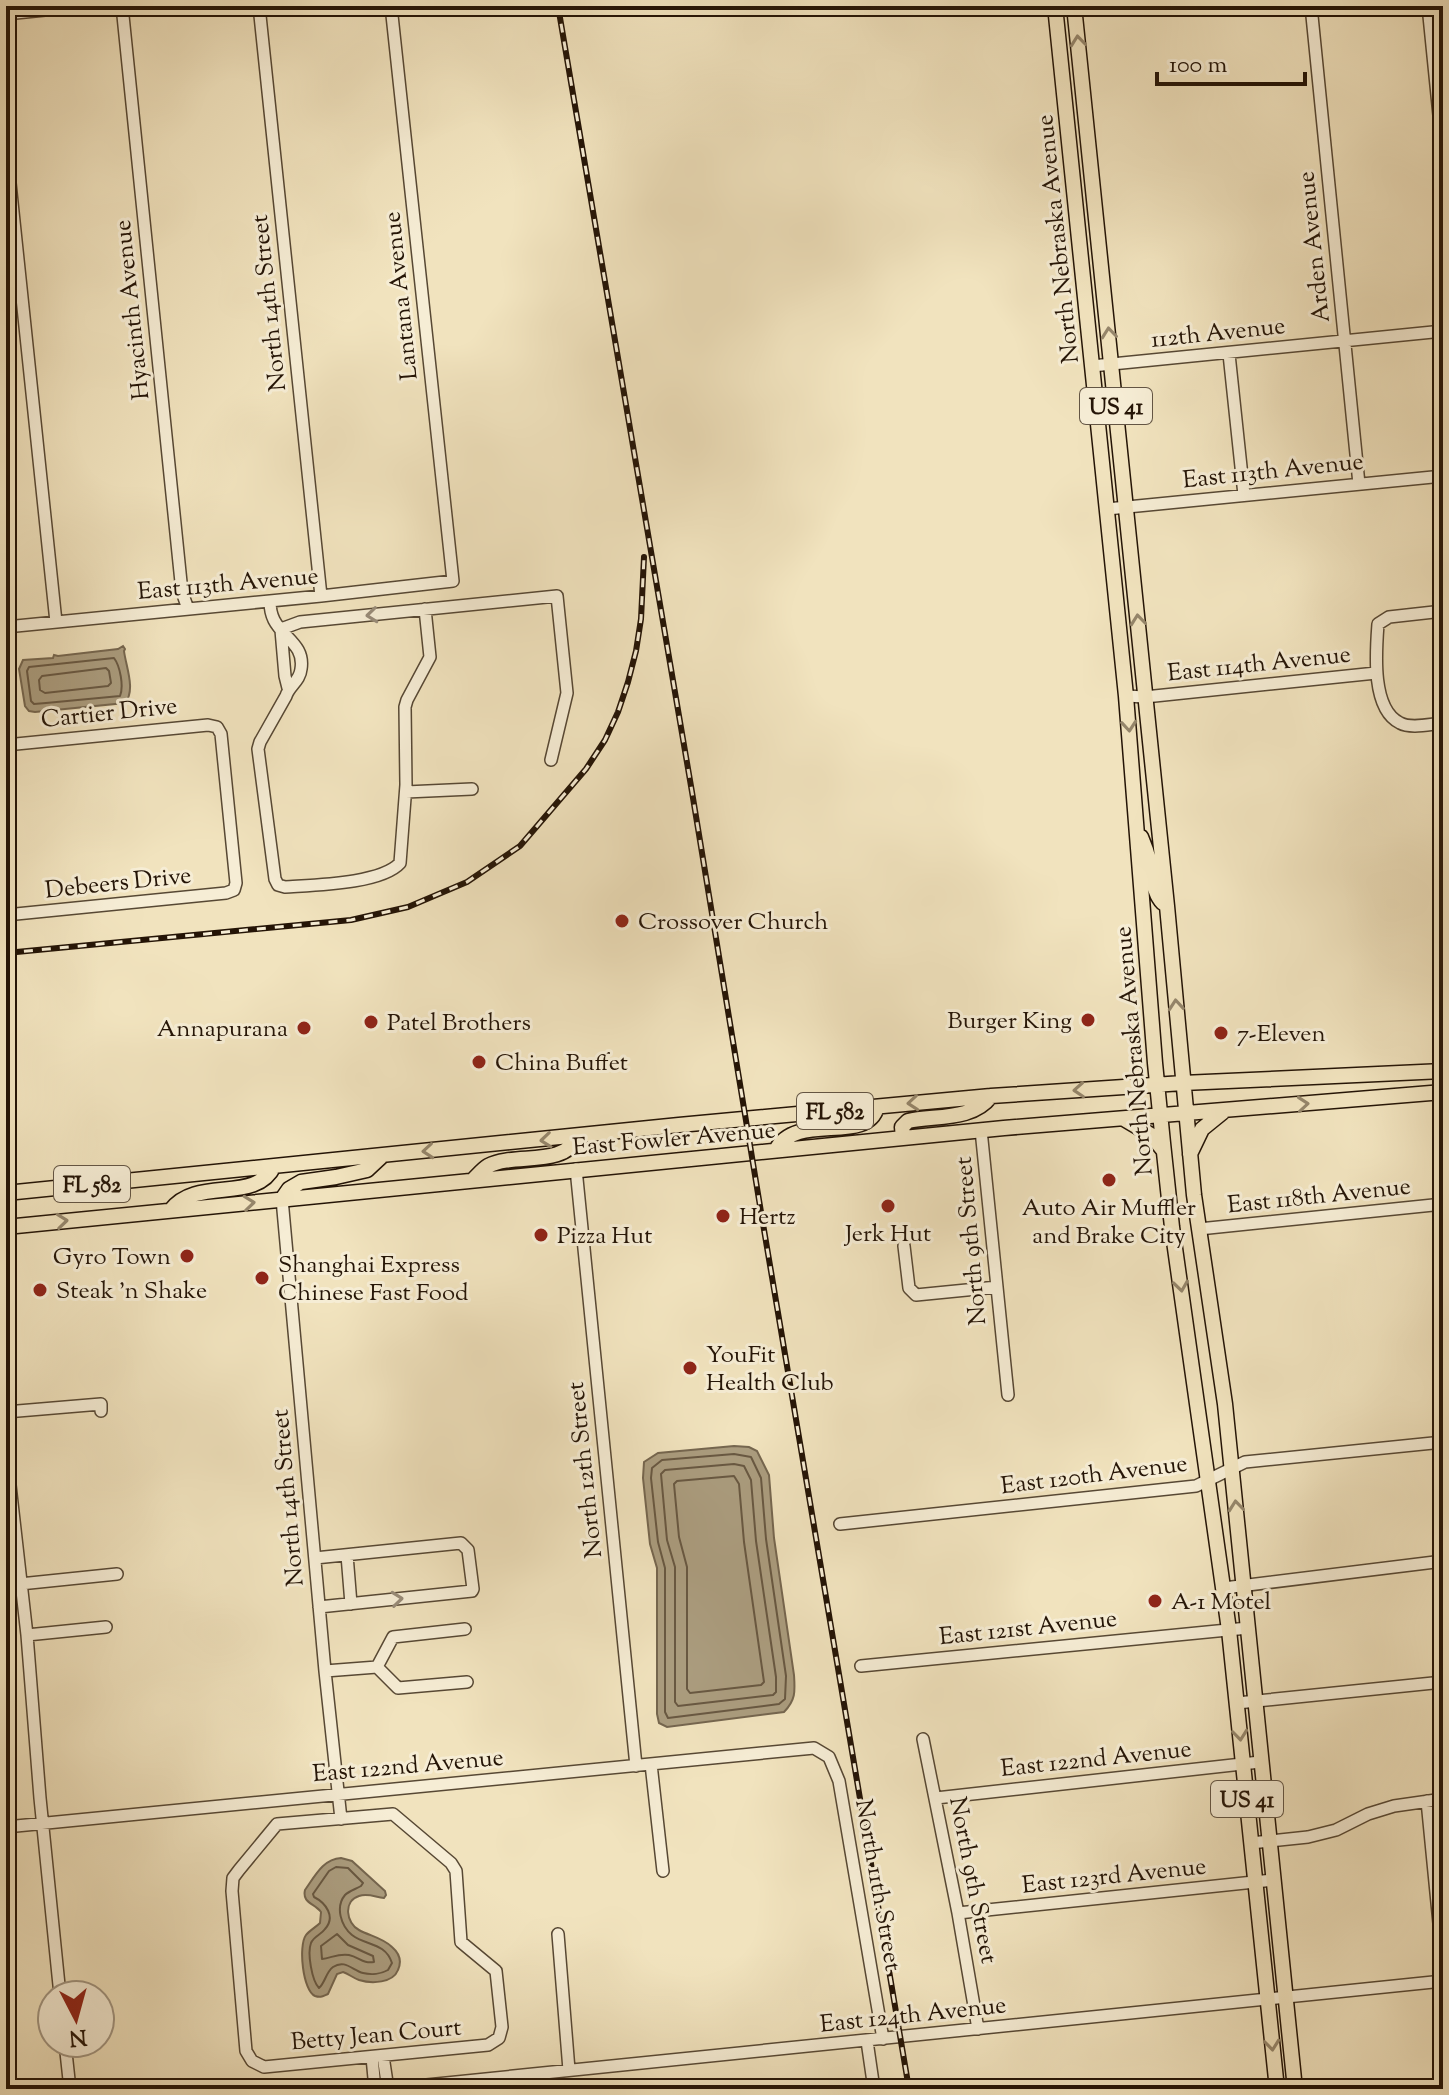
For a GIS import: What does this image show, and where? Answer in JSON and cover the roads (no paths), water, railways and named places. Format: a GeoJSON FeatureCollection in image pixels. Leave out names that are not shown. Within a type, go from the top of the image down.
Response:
{"type":"FeatureCollection","features":[{"type":"Feature","properties":{"kind":"main road","name":"North Nebraska Avenue"},"geometry":{"type":"LineString","coordinates":[[1055,6],[1126,696],[1164,1153],[1224,1588],[1277,2089]]}},
{"type":"Feature","properties":{"kind":"main road","name":"North Nebraska Avenue"},"geometry":{"type":"LineString","coordinates":[[1074,6],[1167,906],[1189,1154],[1232,1467],[1295,2089]]}},
{"type":"Feature","properties":{"kind":"main road"},"geometry":{"type":"LineString","coordinates":[[1062,78],[1082,76]]}},
{"type":"Feature","properties":{"kind":"main road"},"geometry":{"type":"LineString","coordinates":[[1109,525],[1128,523]]}},
{"type":"Feature","properties":{"kind":"main road"},"geometry":{"type":"LineString","coordinates":[[1135,826],[1150,863],[1156,895],[1167,906]]}},
{"type":"Feature","properties":{"kind":"main road","name":"East Fowler Avenue"},"geometry":{"type":"LineString","coordinates":[[6,1193],[991,1096],[1157,1084],[1443,1071]]}},
{"type":"Feature","properties":{"kind":"main road","name":"East Fowler Avenue"},"geometry":{"type":"LineString","coordinates":[[6,1227],[981,1130],[1443,1092]]}},
{"type":"Feature","properties":{"kind":"main road"},"geometry":{"type":"LineString","coordinates":[[903,1138],[902,1127],[908,1121],[972,1111],[984,1105],[991,1096]]}},
{"type":"Feature","properties":{"kind":"main road"},"geometry":{"type":"LineString","coordinates":[[776,1150],[785,1137],[794,1134],[862,1124],[873,1117],[877,1107]]}},
{"type":"Feature","properties":{"kind":"main road"},"geometry":{"type":"LineString","coordinates":[[1189,1154],[1202,1129],[1225,1111]]}},
{"type":"Feature","properties":{"kind":"main road"},"geometry":{"type":"LineString","coordinates":[[1123,1119],[1151,1135],[1164,1153]]}},
{"type":"Feature","properties":{"kind":"main road"},"geometry":{"type":"LineString","coordinates":[[473,1179],[488,1166],[564,1153],[578,1137]]}},
{"type":"Feature","properties":{"kind":"main road"},"geometry":{"type":"LineString","coordinates":[[282,1199],[289,1189],[301,1182],[367,1170],[382,1156]]}},
{"type":"Feature","properties":{"kind":"main road"},"geometry":{"type":"LineString","coordinates":[[171,1210],[181,1199],[191,1195],[256,1184],[268,1176],[274,1166]]}},
{"type":"Feature","properties":{"kind":"street"},"geometry":{"type":"LineString","coordinates":[[6,14],[84,6]]}},
{"type":"Feature","properties":{"kind":"street","name":"Hyacinth Avenue"},"geometry":{"type":"LineString","coordinates":[[122,6],[182,592],[188,609]]}},
{"type":"Feature","properties":{"kind":"street","name":"North 14th Street"},"geometry":{"type":"LineString","coordinates":[[259,6],[321,596]]}},
{"type":"Feature","properties":{"kind":"street","name":"Lantana Avenue"},"geometry":{"type":"LineString","coordinates":[[391,6],[453,581]]}},
{"type":"Feature","properties":{"kind":"street","name":"Arden Avenue"},"geometry":{"type":"LineString","coordinates":[[1311,6],[1359,484]]}},
{"type":"Feature","properties":{"kind":"street"},"geometry":{"type":"LineString","coordinates":[[1428,6],[1443,155]]}},
{"type":"Feature","properties":{"kind":"street"},"geometry":{"type":"LineString","coordinates":[[6,145],[56,622]]}},
{"type":"Feature","properties":{"kind":"street","name":"112th Avenue"},"geometry":{"type":"LineString","coordinates":[[1092,366],[1443,331]]}},
{"type":"Feature","properties":{"kind":"street"},"geometry":{"type":"LineString","coordinates":[[1229,354],[1244,495]]}},
{"type":"Feature","properties":{"kind":"street","name":"East 113th Avenue"},"geometry":{"type":"LineString","coordinates":[[1107,509],[1443,476]]}},
{"type":"Feature","properties":{"kind":"street","name":"East 113th Avenue"},"geometry":{"type":"LineString","coordinates":[[6,627],[453,581]]}},
{"type":"Feature","properties":{"kind":"street"},"geometry":{"type":"LineString","coordinates":[[281,629],[300,622],[557,596],[567,693],[551,760]]}},
{"type":"Feature","properties":{"kind":"street"},"geometry":{"type":"LineString","coordinates":[[270,601],[272,617],[296,645],[301,658],[299,678],[288,688]]}},
{"type":"Feature","properties":{"kind":"street"},"geometry":{"type":"LineString","coordinates":[[281,629],[288,688],[285,700],[258,749],[275,879],[278,885],[285,887],[345,882],[387,872],[397,867],[401,858],[406,792],[406,704],[430,657],[425,609]]}},
{"type":"Feature","properties":{"kind":"street","name":"East 114th Avenue"},"geometry":{"type":"LineString","coordinates":[[1126,696],[1145,697],[1376,673],[1378,624],[1389,617],[1443,611]]}},
{"type":"Feature","properties":{"kind":"street"},"geometry":{"type":"LineString","coordinates":[[1376,673],[1390,716],[1401,725],[1443,723]]}},
{"type":"Feature","properties":{"kind":"street","name":"Cartier Drive"},"geometry":{"type":"LineString","coordinates":[[6,745],[208,725],[217,727],[223,749],[236,883],[234,890]]}},
{"type":"Feature","properties":{"kind":"street"},"geometry":{"type":"LineString","coordinates":[[406,792],[472,789]]}},
{"type":"Feature","properties":{"kind":"street","name":"Debeers Drive"},"geometry":{"type":"LineString","coordinates":[[6,915],[234,890]]}},
{"type":"Feature","properties":{"kind":"street","name":"North 9th Street"},"geometry":{"type":"LineString","coordinates":[[981,1130],[1008,1395]]}},
{"type":"Feature","properties":{"kind":"street","name":"North 12th Street"},"geometry":{"type":"LineString","coordinates":[[576,1169],[636,1766]]}},
{"type":"Feature","properties":{"kind":"street","name":"North 14th Street"},"geometry":{"type":"LineString","coordinates":[[282,1199],[339,1793]]}},
{"type":"Feature","properties":{"kind":"street","name":"East 118th Avenue"},"geometry":{"type":"LineString","coordinates":[[1199,1229],[1443,1204]]}},
{"type":"Feature","properties":{"kind":"street"},"geometry":{"type":"LineString","coordinates":[[904,1246],[909,1288],[916,1295],[997,1287]]}},
{"type":"Feature","properties":{"kind":"street"},"geometry":{"type":"LineString","coordinates":[[6,1412],[101,1404],[101,1411]]}},
{"type":"Feature","properties":{"kind":"street","name":"East 120th Avenue"},"geometry":{"type":"LineString","coordinates":[[840,1524],[1196,1486],[1245,1462],[1443,1442]]}},
{"type":"Feature","properties":{"kind":"street"},"geometry":{"type":"LineString","coordinates":[[6,1450],[27,1635],[58,1979]]}},
{"type":"Feature","properties":{"kind":"street"},"geometry":{"type":"LineString","coordinates":[[315,1558],[461,1543],[468,1550],[473,1589],[319,1607]]}},
{"type":"Feature","properties":{"kind":"street"},"geometry":{"type":"LineString","coordinates":[[347,1555],[351,1604]]}},
{"type":"Feature","properties":{"kind":"street"},"geometry":{"type":"LineString","coordinates":[[1224,1588],[1443,1561]]}},
{"type":"Feature","properties":{"kind":"street"},"geometry":{"type":"LineString","coordinates":[[20,1584],[117,1574]]}},
{"type":"Feature","properties":{"kind":"street"},"geometry":{"type":"LineString","coordinates":[[27,1635],[106,1627]]}},
{"type":"Feature","properties":{"kind":"street","name":"East 121st Avenue"},"geometry":{"type":"LineString","coordinates":[[861,1666],[1248,1628]]}},
{"type":"Feature","properties":{"kind":"street"},"geometry":{"type":"LineString","coordinates":[[377,1667],[393,1637],[465,1629]]}},
{"type":"Feature","properties":{"kind":"street"},"geometry":{"type":"LineString","coordinates":[[325,1671],[377,1667],[398,1688],[467,1682]]}},
{"type":"Feature","properties":{"kind":"street"},"geometry":{"type":"LineString","coordinates":[[1237,1703],[1443,1682]]}},
{"type":"Feature","properties":{"kind":"street","name":"North 9th Street"},"geometry":{"type":"LineString","coordinates":[[923,1739],[978,2029]]}},
{"type":"Feature","properties":{"kind":"street","name":"East 122nd Avenue"},"geometry":{"type":"LineString","coordinates":[[6,1827],[814,1748]]}},
{"type":"Feature","properties":{"kind":"street","name":"North 11th Street"},"geometry":{"type":"LineString","coordinates":[[814,1748],[829,1757],[839,1781],[883,2039]]}},
{"type":"Feature","properties":{"kind":"street","name":"East 122nd Avenue"},"geometry":{"type":"LineString","coordinates":[[936,1798],[1260,1762]]}},
{"type":"Feature","properties":{"kind":"street"},"geometry":{"type":"LineString","coordinates":[[651,1764],[663,1871]]}},
{"type":"Feature","properties":{"kind":"street"},"geometry":{"type":"LineString","coordinates":[[339,1793],[341,1819]]}},
{"type":"Feature","properties":{"kind":"street"},"geometry":{"type":"LineString","coordinates":[[1251,1843],[1308,1837],[1336,1830],[1394,1806],[1443,1799]]}},
{"type":"Feature","properties":{"kind":"street"},"geometry":{"type":"LineString","coordinates":[[1427,1801],[1443,1964]]}},
{"type":"Feature","properties":{"kind":"street","name":"Betty Jean Court"},"geometry":{"type":"LineString","coordinates":[[393,1814],[451,1863],[456,1871],[461,1942],[496,1971],[502,2027],[499,2038],[488,2045],[378,2056],[264,2067],[252,2061],[246,2051],[233,1878],[277,1824],[393,1814]]}},
{"type":"Feature","properties":{"kind":"street","name":"East 123rd Avenue"},"geometry":{"type":"LineString","coordinates":[[958,1913],[1273,1880]]}},
{"type":"Feature","properties":{"kind":"street"},"geometry":{"type":"LineString","coordinates":[[558,1934],[569,2070]]}},
{"type":"Feature","properties":{"kind":"street","name":"East 124th Avenue"},"geometry":{"type":"LineString","coordinates":[[387,2089],[484,2084],[569,2070],[1443,1981]]}},
{"type":"Feature","properties":{"kind":"street"},"geometry":{"type":"LineString","coordinates":[[867,2041],[874,2089]]}},
{"type":"Feature","properties":{"kind":"street"},"geometry":{"type":"LineString","coordinates":[[375,2089],[378,2056]]}},
{"type":"Feature","properties":{"kind":"street"},"geometry":{"type":"LineString","coordinates":[[378,2056],[387,2089]]}},
{"type":"Feature","properties":{"kind":"street"},"geometry":{"type":"LineString","coordinates":[[67,2059],[70,2089]]}},
{"type":"Feature","properties":{"kind":"water"},"geometry":{"type":"Polygon","coordinates":[[[123,646],[130,685],[125,703],[35,712],[25,706],[19,669],[23,660],[123,646]]]}},
{"type":"Feature","properties":{"kind":"water"},"geometry":{"type":"Polygon","coordinates":[[[734,1446],[757,1451],[769,1475],[794,1695],[784,1712],[667,1727],[659,1723],[657,1714],[657,1568],[650,1544],[644,1462],[658,1453],[734,1446]]]}},
{"type":"Feature","properties":{"kind":"water"},"geometry":{"type":"Polygon","coordinates":[[[341,1858],[352,1861],[386,1895],[384,1898],[359,1896],[350,1902],[348,1912],[351,1922],[359,1930],[381,1939],[394,1949],[400,1963],[392,1978],[382,1981],[359,1980],[343,1972],[337,1974],[328,1994],[317,1997],[307,1986],[302,1948],[306,1935],[320,1923],[321,1912],[307,1900],[305,1890],[324,1865],[341,1858]]]}},
{"type":"Feature","properties":{"kind":"railway"},"geometry":{"type":"LineString","coordinates":[[558,6],[909,2089]]}},
{"type":"Feature","properties":{"kind":"railway"},"geometry":{"type":"LineString","coordinates":[[6,953],[351,920],[408,907],[467,882],[520,846],[586,769],[605,740],[618,712],[636,651],[644,557]]}},
{"type":"Feature","properties":{"kind":"place","name":"Crossover Church"},"geometry":{"type":"Point","coordinates":[622,921]}},
{"type":"Feature","properties":{"kind":"place","name":"Burger King"},"geometry":{"type":"Point","coordinates":[1088,1020]}},
{"type":"Feature","properties":{"kind":"place","name":"Patel Brothers"},"geometry":{"type":"Point","coordinates":[371,1022]}},
{"type":"Feature","properties":{"kind":"place","name":"Annapurana"},"geometry":{"type":"Point","coordinates":[304,1028]}},
{"type":"Feature","properties":{"kind":"place","name":"7-Eleven"},"geometry":{"type":"Point","coordinates":[1221,1033]}},
{"type":"Feature","properties":{"kind":"place","name":"China Buffet"},"geometry":{"type":"Point","coordinates":[479,1062]}},
{"type":"Feature","properties":{"kind":"place","name":"Auto Air Muffler and Brake City"},"geometry":{"type":"Point","coordinates":[1109,1180]}},
{"type":"Feature","properties":{"kind":"place","name":"Jerk Hut"},"geometry":{"type":"Point","coordinates":[888,1206]}},
{"type":"Feature","properties":{"kind":"place","name":"Hertz"},"geometry":{"type":"Point","coordinates":[723,1216]}},
{"type":"Feature","properties":{"kind":"place","name":"Pizza Hut"},"geometry":{"type":"Point","coordinates":[541,1235]}},
{"type":"Feature","properties":{"kind":"place","name":"Gyro Town"},"geometry":{"type":"Point","coordinates":[187,1256]}},
{"type":"Feature","properties":{"kind":"place","name":"Shanghai Express Chinese Fast Food"},"geometry":{"type":"Point","coordinates":[262,1278]}},
{"type":"Feature","properties":{"kind":"place","name":"Steak 'n Shake"},"geometry":{"type":"Point","coordinates":[40,1290]}},
{"type":"Feature","properties":{"kind":"place","name":"YouFit Health Club"},"geometry":{"type":"Point","coordinates":[690,1368]}},
{"type":"Feature","properties":{"kind":"place","name":"A-1 Motel"},"geometry":{"type":"Point","coordinates":[1155,1601]}}]}
